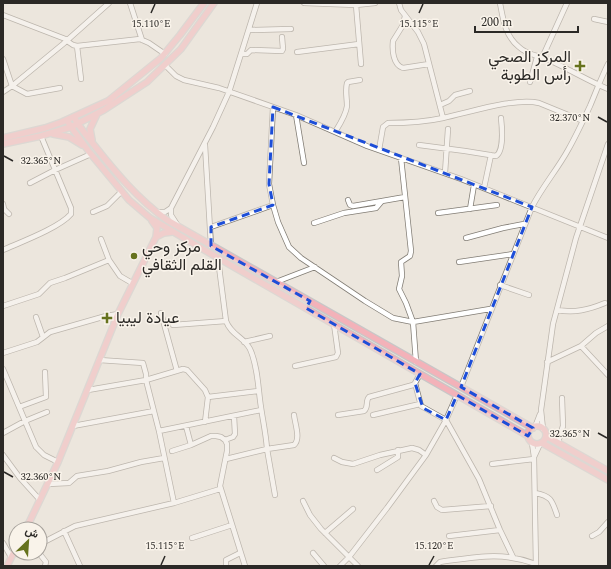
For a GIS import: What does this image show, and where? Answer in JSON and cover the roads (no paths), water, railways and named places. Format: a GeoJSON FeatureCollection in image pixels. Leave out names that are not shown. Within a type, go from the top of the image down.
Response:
{"type":"FeatureCollection","features":[{"type":"Feature","properties":{"kind":"main road"},"geometry":{"type":"LineString","coordinates":[[3,138],[45,128],[74,117],[108,101],[165,54],[204,3]]}},
{"type":"Feature","properties":{"kind":"main road"},"geometry":{"type":"LineString","coordinates":[[3,144],[49,134],[78,124],[147,82],[181,48],[214,3]]}},
{"type":"Feature","properties":{"kind":"main road"},"geometry":{"type":"LineString","coordinates":[[94,145],[91,138],[90,129],[98,113]]}},
{"type":"Feature","properties":{"kind":"main road"},"geometry":{"type":"LineString","coordinates":[[74,117],[94,145],[128,187],[154,211],[182,229],[460,387],[534,427],[543,429],[546,436],[608,471]]}},
{"type":"Feature","properties":{"kind":"main road"},"geometry":{"type":"LineString","coordinates":[[67,120],[122,192],[150,218],[218,259],[528,436],[532,443],[541,444],[608,480]]}},
{"type":"Feature","properties":{"kind":"main road"},"geometry":{"type":"LineString","coordinates":[[49,134],[71,138],[79,142],[91,153]]}},
{"type":"Feature","properties":{"kind":"main road"},"geometry":{"type":"LineString","coordinates":[[30,521],[58,462],[118,314],[156,237],[157,228],[150,218]]}},
{"type":"Feature","properties":{"kind":"main road"},"geometry":{"type":"LineString","coordinates":[[156,237],[164,233],[173,232]]}},
{"type":"Feature","properties":{"kind":"main road"},"geometry":{"type":"LineString","coordinates":[[306,308],[310,301]]}},
{"type":"Feature","properties":{"kind":"main road"},"geometry":{"type":"LineString","coordinates":[[528,436],[529,431],[534,427]]}},
{"type":"Feature","properties":{"kind":"main road"},"geometry":{"type":"LineString","coordinates":[[541,444],[546,439],[546,436]]}},
{"type":"Feature","properties":{"kind":"street"},"geometry":{"type":"LineString","coordinates":[[3,92],[68,40],[109,3]]}},
{"type":"Feature","properties":{"kind":"street"},"geometry":{"type":"LineString","coordinates":[[130,3],[142,40]]}},
{"type":"Feature","properties":{"kind":"street"},"geometry":{"type":"LineString","coordinates":[[154,211],[163,213],[171,208],[205,143],[229,92],[257,3]]}},
{"type":"Feature","properties":{"kind":"street"},"geometry":{"type":"LineString","coordinates":[[304,3],[356,5],[375,3]]}},
{"type":"Feature","properties":{"kind":"street"},"geometry":{"type":"LineString","coordinates":[[400,3],[405,16],[421,38],[430,64],[443,118]]}},
{"type":"Feature","properties":{"kind":"street"},"geometry":{"type":"LineString","coordinates":[[500,3],[504,25],[519,48],[598,85],[608,88]]}},
{"type":"Feature","properties":{"kind":"street"},"geometry":{"type":"LineString","coordinates":[[542,58],[567,3]]}},
{"type":"Feature","properties":{"kind":"street"},"geometry":{"type":"LineString","coordinates":[[356,5],[361,64]]}},
{"type":"Feature","properties":{"kind":"street"},"geometry":{"type":"LineString","coordinates":[[3,15],[68,40],[73,45],[77,46],[142,40],[165,54]]}},
{"type":"Feature","properties":{"kind":"street"},"geometry":{"type":"LineString","coordinates":[[405,16],[403,25],[393,41],[396,63],[403,68],[430,64]]}},
{"type":"Feature","properties":{"kind":"street"},"geometry":{"type":"LineString","coordinates":[[594,19],[608,22]]}},
{"type":"Feature","properties":{"kind":"street"},"geometry":{"type":"LineString","coordinates":[[249,30],[291,28]]}},
{"type":"Feature","properties":{"kind":"street"},"geometry":{"type":"LineString","coordinates":[[241,54],[247,54],[251,50],[282,51],[282,37]]}},
{"type":"Feature","properties":{"kind":"street"},"geometry":{"type":"LineString","coordinates":[[298,52],[359,44]]}},
{"type":"Feature","properties":{"kind":"street"},"geometry":{"type":"LineString","coordinates":[[77,46],[80,79]]}},
{"type":"Feature","properties":{"kind":"street"},"geometry":{"type":"LineString","coordinates":[[530,82],[537,57]]}},
{"type":"Feature","properties":{"kind":"street"},"geometry":{"type":"LineString","coordinates":[[3,59],[12,86],[27,94],[60,88]]}},
{"type":"Feature","properties":{"kind":"street"},"geometry":{"type":"LineString","coordinates":[[460,387],[524,224],[544,185],[560,165],[583,121],[608,64]]}},
{"type":"Feature","properties":{"kind":"street"},"geometry":{"type":"LineString","coordinates":[[165,65],[176,76],[184,80],[219,88],[273,107],[379,150],[445,173],[608,238]]}},
{"type":"Feature","properties":{"kind":"street"},"geometry":{"type":"LineString","coordinates":[[335,132],[345,115],[347,107],[345,94],[347,83],[360,80]]}},
{"type":"Feature","properties":{"kind":"street"},"geometry":{"type":"LineString","coordinates":[[440,105],[449,101],[455,95],[470,91]]}},
{"type":"Feature","properties":{"kind":"street"},"geometry":{"type":"LineString","coordinates":[[379,150],[385,124],[430,121],[504,104],[532,101],[583,121]]}},
{"type":"Feature","properties":{"kind":"street"},"geometry":{"type":"LineString","coordinates":[[273,107],[269,184],[273,205],[282,234],[289,247],[301,258],[393,318],[413,322],[490,309]]}},
{"type":"Feature","properties":{"kind":"street"},"geometry":{"type":"LineString","coordinates":[[296,116],[304,163]]}},
{"type":"Feature","properties":{"kind":"street"},"geometry":{"type":"LineString","coordinates":[[419,145],[497,155],[500,152],[502,136],[501,118]]}},
{"type":"Feature","properties":{"kind":"street"},"geometry":{"type":"LineString","coordinates":[[445,173],[448,129]]}},
{"type":"Feature","properties":{"kind":"street"},"geometry":{"type":"LineString","coordinates":[[3,250],[36,236],[71,214],[71,208],[41,136]]}},
{"type":"Feature","properties":{"kind":"street"},"geometry":{"type":"LineString","coordinates":[[205,143],[212,246]]}},
{"type":"Feature","properties":{"kind":"street"},"geometry":{"type":"LineString","coordinates":[[543,429],[541,410],[550,338],[576,238],[608,144]]}},
{"type":"Feature","properties":{"kind":"street"},"geometry":{"type":"LineString","coordinates":[[30,183],[91,153]]}},
{"type":"Feature","properties":{"kind":"street"},"geometry":{"type":"LineString","coordinates":[[484,188],[491,155]]}},
{"type":"Feature","properties":{"kind":"street"},"geometry":{"type":"LineString","coordinates":[[401,158],[411,254],[408,258],[401,262],[402,276],[399,290],[406,303],[413,322],[416,362]]}},
{"type":"Feature","properties":{"kind":"street"},"geometry":{"type":"LineString","coordinates":[[470,209],[474,185]]}},
{"type":"Feature","properties":{"kind":"street"},"geometry":{"type":"LineString","coordinates":[[93,212],[107,206],[122,192]]}},
{"type":"Feature","properties":{"kind":"street"},"geometry":{"type":"LineString","coordinates":[[348,200],[350,205],[353,206],[405,197]]}},
{"type":"Feature","properties":{"kind":"street"},"geometry":{"type":"LineString","coordinates":[[314,223],[344,213],[376,208],[382,201]]}},
{"type":"Feature","properties":{"kind":"street"},"geometry":{"type":"LineString","coordinates":[[3,204],[4,209],[9,214]]}},
{"type":"Feature","properties":{"kind":"street"},"geometry":{"type":"LineString","coordinates":[[210,227],[273,205]]}},
{"type":"Feature","properties":{"kind":"street"},"geometry":{"type":"LineString","coordinates":[[438,213],[497,205]]}},
{"type":"Feature","properties":{"kind":"street"},"geometry":{"type":"LineString","coordinates":[[171,208],[172,217],[182,229]]}},
{"type":"Feature","properties":{"kind":"street"},"geometry":{"type":"LineString","coordinates":[[466,238],[524,224]]}},
{"type":"Feature","properties":{"kind":"street"},"geometry":{"type":"LineString","coordinates":[[101,239],[110,260],[120,276],[132,283]]}},
{"type":"Feature","properties":{"kind":"street"},"geometry":{"type":"LineString","coordinates":[[460,262],[513,254]]}},
{"type":"Feature","properties":{"kind":"street"},"geometry":{"type":"LineString","coordinates":[[218,259],[228,327],[249,348],[255,368],[275,495]]}},
{"type":"Feature","properties":{"kind":"street"},"geometry":{"type":"LineString","coordinates":[[3,306],[39,294],[50,283],[110,260]]}},
{"type":"Feature","properties":{"kind":"street"},"geometry":{"type":"LineString","coordinates":[[276,282],[315,267]]}},
{"type":"Feature","properties":{"kind":"street"},"geometry":{"type":"LineString","coordinates":[[500,285],[529,295]]}},
{"type":"Feature","properties":{"kind":"street"},"geometry":{"type":"LineString","coordinates":[[557,310],[572,312],[588,310],[605,303]]}},
{"type":"Feature","properties":{"kind":"street"},"geometry":{"type":"LineString","coordinates":[[161,313],[177,371]]}},
{"type":"Feature","properties":{"kind":"street"},"geometry":{"type":"LineString","coordinates":[[3,353],[37,342],[50,332],[118,314]]}},
{"type":"Feature","properties":{"kind":"street"},"geometry":{"type":"LineString","coordinates":[[36,317],[43,337]]}},
{"type":"Feature","properties":{"kind":"street"},"geometry":{"type":"LineString","coordinates":[[172,325],[226,321]]}},
{"type":"Feature","properties":{"kind":"street"},"geometry":{"type":"LineString","coordinates":[[295,366],[336,357],[338,353],[334,324]]}},
{"type":"Feature","properties":{"kind":"street"},"geometry":{"type":"LineString","coordinates":[[547,362],[581,346],[596,333],[608,326]]}},
{"type":"Feature","properties":{"kind":"street"},"geometry":{"type":"LineString","coordinates":[[244,342],[270,336]]}},
{"type":"Feature","properties":{"kind":"street"},"geometry":{"type":"LineString","coordinates":[[581,346],[608,375]]}},
{"type":"Feature","properties":{"kind":"street"},"geometry":{"type":"LineString","coordinates":[[99,360],[145,364],[146,380],[174,503]]}},
{"type":"Feature","properties":{"kind":"street"},"geometry":{"type":"LineString","coordinates":[[3,369],[36,447],[44,455],[58,462]]}},
{"type":"Feature","properties":{"kind":"street"},"geometry":{"type":"LineString","coordinates":[[88,390],[146,380],[183,369],[190,372],[205,390],[208,397],[205,422]]}},
{"type":"Feature","properties":{"kind":"street"},"geometry":{"type":"LineString","coordinates":[[19,407],[46,397],[45,372]]}},
{"type":"Feature","properties":{"kind":"street"},"geometry":{"type":"LineString","coordinates":[[420,374],[416,383],[420,404],[423,408],[446,420],[474,468],[513,557]]}},
{"type":"Feature","properties":{"kind":"street"},"geometry":{"type":"LineString","coordinates":[[338,415],[364,411],[367,408],[367,400],[369,397],[416,383]]}},
{"type":"Feature","properties":{"kind":"street"},"geometry":{"type":"LineString","coordinates":[[208,397],[258,391]]}},
{"type":"Feature","properties":{"kind":"street"},"geometry":{"type":"LineString","coordinates":[[340,566],[388,508],[426,455],[446,420],[457,395]]}},
{"type":"Feature","properties":{"kind":"street"},"geometry":{"type":"LineString","coordinates":[[558,442],[563,426],[562,398]]}},
{"type":"Feature","properties":{"kind":"street"},"geometry":{"type":"LineString","coordinates":[[373,415],[420,404]]}},
{"type":"Feature","properties":{"kind":"street"},"geometry":{"type":"LineString","coordinates":[[159,432],[261,410]]}},
{"type":"Feature","properties":{"kind":"street"},"geometry":{"type":"LineString","coordinates":[[534,427],[541,410]]}},
{"type":"Feature","properties":{"kind":"street"},"geometry":{"type":"LineString","coordinates":[[73,426],[154,411]]}},
{"type":"Feature","properties":{"kind":"street"},"geometry":{"type":"LineString","coordinates":[[3,433],[25,421],[47,412]]}},
{"type":"Feature","properties":{"kind":"street"},"geometry":{"type":"LineString","coordinates":[[226,459],[267,449],[294,446],[297,439],[294,415]]}},
{"type":"Feature","properties":{"kind":"street"},"geometry":{"type":"LineString","coordinates":[[225,440],[233,437],[235,434],[234,416]]}},
{"type":"Feature","properties":{"kind":"street"},"geometry":{"type":"LineString","coordinates":[[186,426],[191,445]]}},
{"type":"Feature","properties":{"kind":"street"},"geometry":{"type":"LineString","coordinates":[[172,451],[191,445],[211,436],[221,437],[225,440],[227,444],[226,459],[220,480],[220,489],[244,566]]}},
{"type":"Feature","properties":{"kind":"street"},"geometry":{"type":"LineString","coordinates":[[436,566],[440,562],[494,555],[513,557],[536,565],[534,458],[532,443]]}},
{"type":"Feature","properties":{"kind":"street"},"geometry":{"type":"LineString","coordinates":[[534,458],[541,444]]}},
{"type":"Feature","properties":{"kind":"street"},"geometry":{"type":"LineString","coordinates":[[334,458],[342,462],[353,464],[398,450],[415,448],[426,455]]}},
{"type":"Feature","properties":{"kind":"street"},"geometry":{"type":"LineString","coordinates":[[377,470],[398,457],[398,450]]}},
{"type":"Feature","properties":{"kind":"street"},"geometry":{"type":"LineString","coordinates":[[3,455],[20,478],[40,500]]}},
{"type":"Feature","properties":{"kind":"street"},"geometry":{"type":"LineString","coordinates":[[48,484],[69,483],[77,476],[108,471],[141,462],[164,458]]}},
{"type":"Feature","properties":{"kind":"street"},"geometry":{"type":"LineString","coordinates":[[492,464],[534,458]]}},
{"type":"Feature","properties":{"kind":"street"},"geometry":{"type":"LineString","coordinates":[[48,540],[75,526],[174,503],[220,489]]}},
{"type":"Feature","properties":{"kind":"street"},"geometry":{"type":"LineString","coordinates":[[535,493],[548,497],[552,501],[557,515]]}},
{"type":"Feature","properties":{"kind":"street"},"geometry":{"type":"LineString","coordinates":[[303,501],[310,515],[325,533],[358,566]]}},
{"type":"Feature","properties":{"kind":"street"},"geometry":{"type":"LineString","coordinates":[[434,501],[437,507],[442,510],[491,506]]}},
{"type":"Feature","properties":{"kind":"street"},"geometry":{"type":"LineString","coordinates":[[325,533],[353,509]]}},
{"type":"Feature","properties":{"kind":"street"},"geometry":{"type":"LineString","coordinates":[[592,536],[599,532],[608,522]]}},
{"type":"Feature","properties":{"kind":"street"},"geometry":{"type":"LineString","coordinates":[[192,538],[232,525]]}},
{"type":"Feature","properties":{"kind":"street"},"geometry":{"type":"LineString","coordinates":[[449,536],[500,530]]}},
{"type":"Feature","properties":{"kind":"street"},"geometry":{"type":"LineString","coordinates":[[64,531],[80,566]]}},
{"type":"Feature","properties":{"kind":"street"},"geometry":{"type":"LineString","coordinates":[[226,566],[226,560],[240,553]]}},
{"type":"Feature","properties":{"kind":"street"},"geometry":{"type":"LineString","coordinates":[[313,553],[324,566]]}},
{"type":"Feature","properties":{"kind":"place","name":"المركز الصحي رأس الطوبة"},"geometry":{"type":"Point","coordinates":[580,66]}},
{"type":"Feature","properties":{"kind":"place","name":"مركز وحي القلم الثقافي"},"geometry":{"type":"Point","coordinates":[134,256]}},
{"type":"Feature","properties":{"kind":"place","name":"عيادة ليبيا"},"geometry":{"type":"Point","coordinates":[107,318]}}]}
